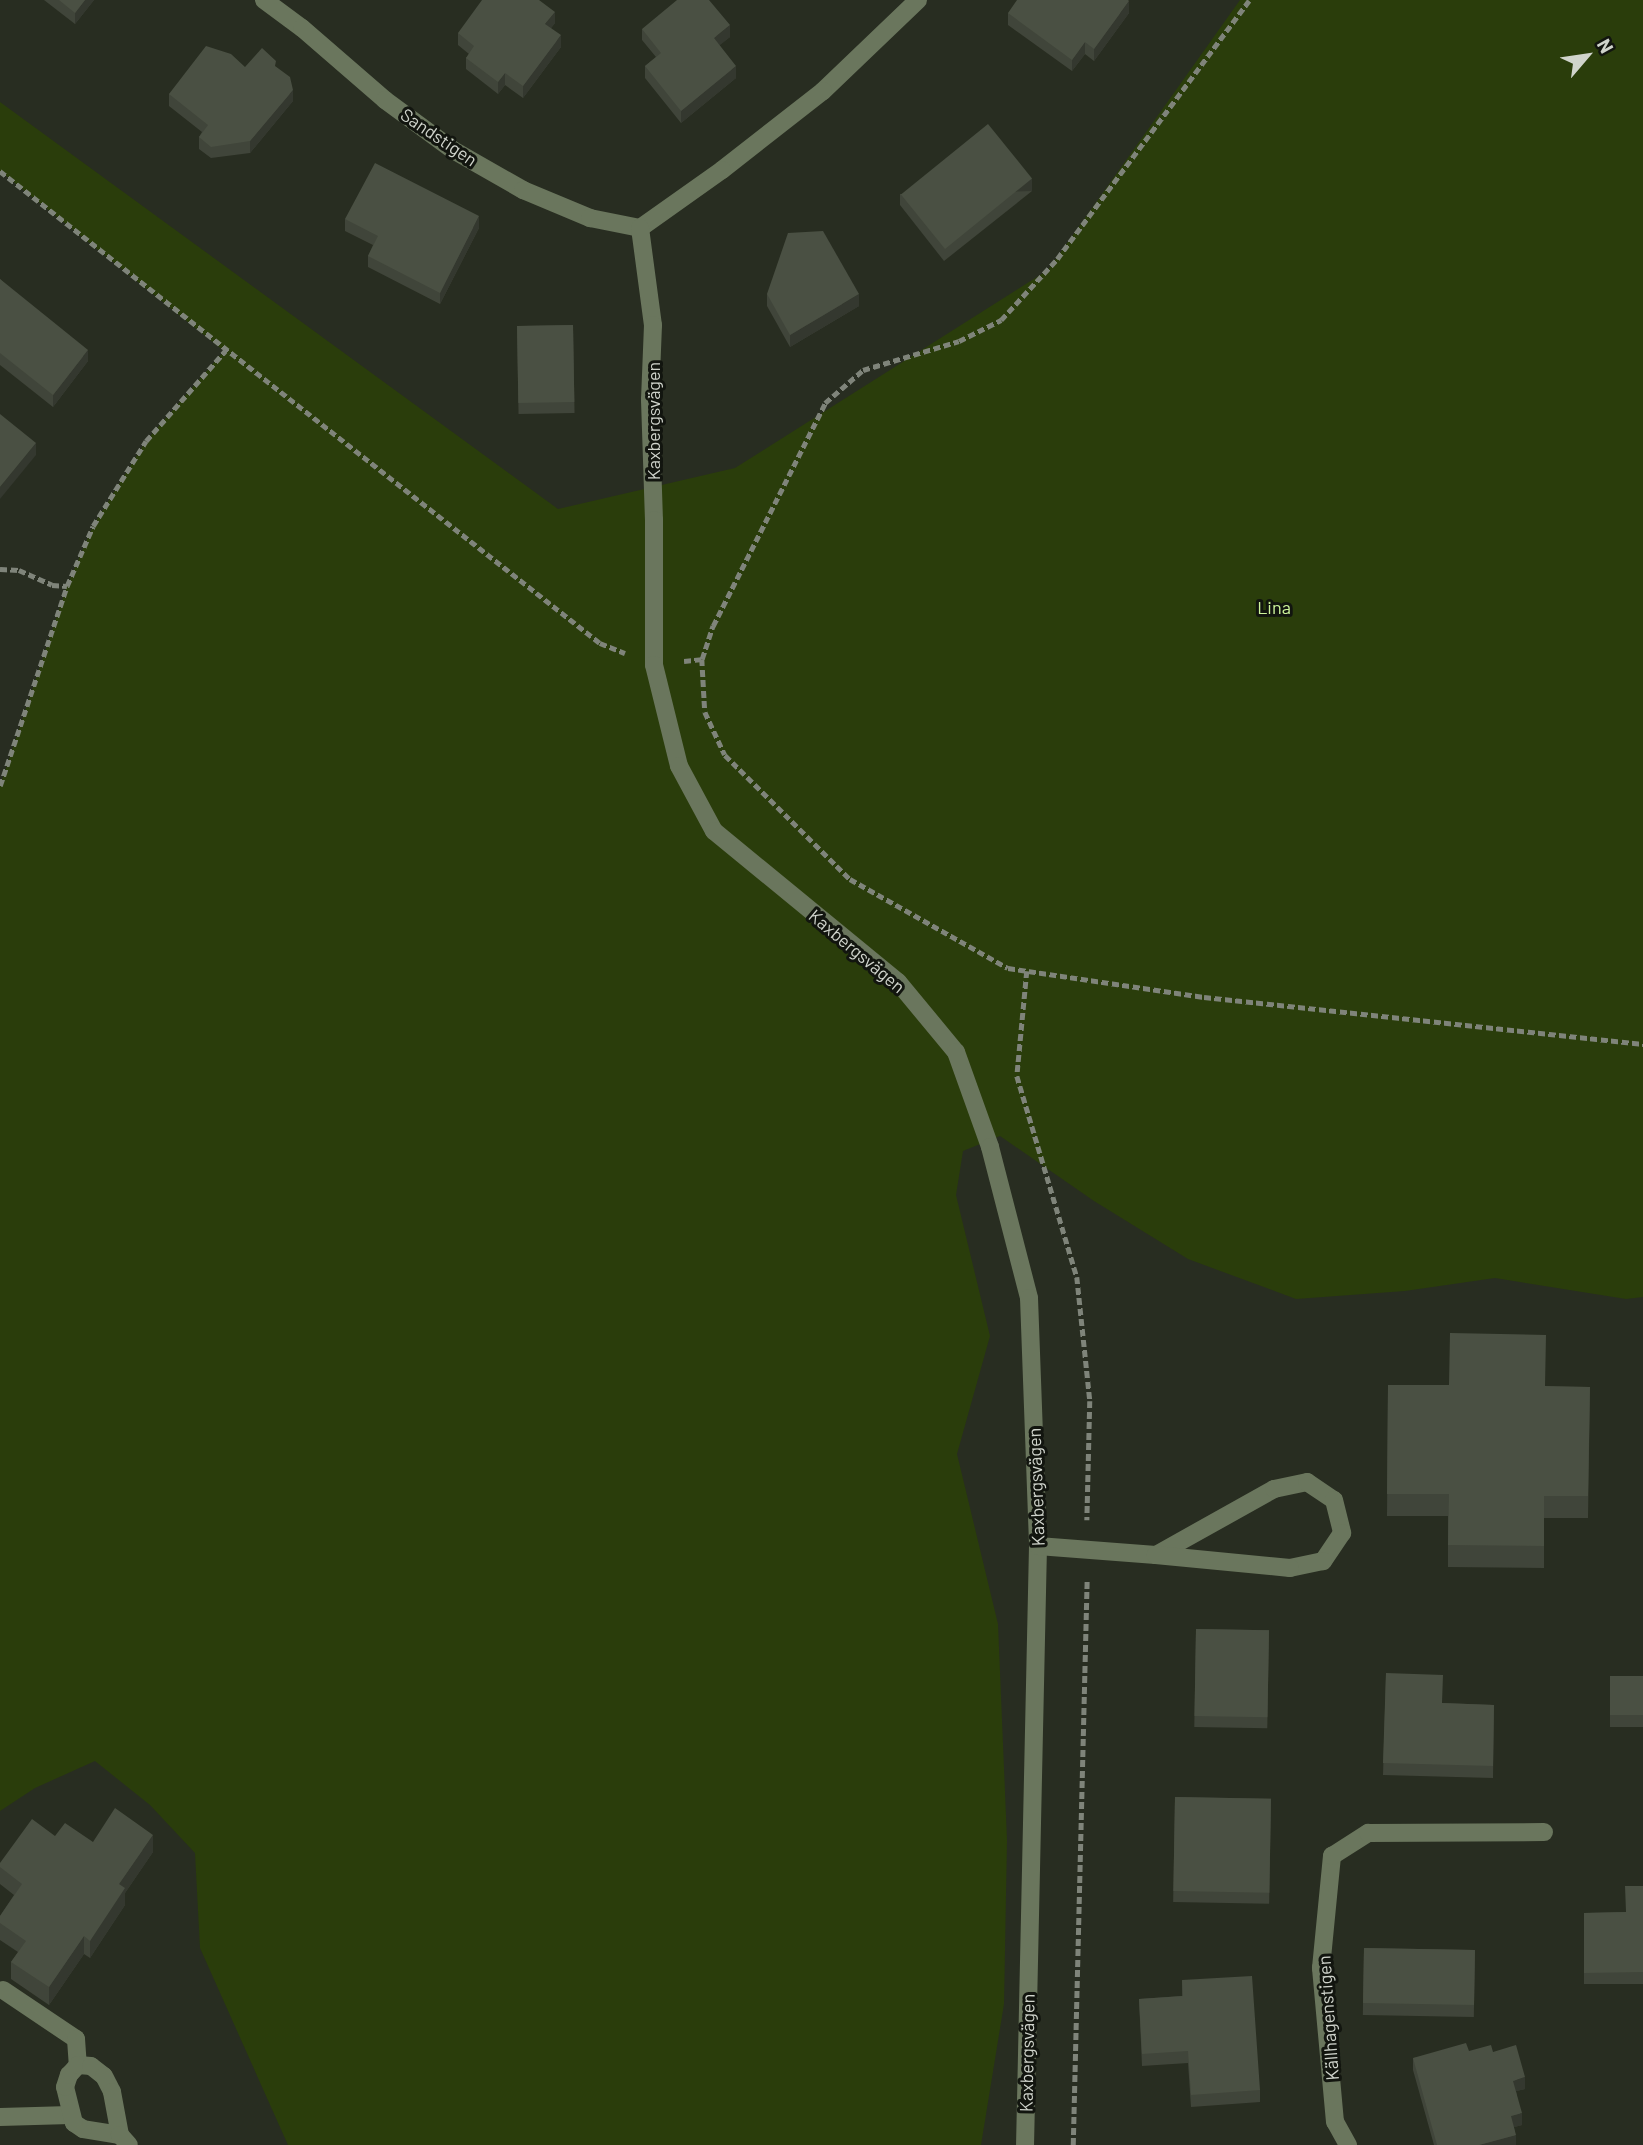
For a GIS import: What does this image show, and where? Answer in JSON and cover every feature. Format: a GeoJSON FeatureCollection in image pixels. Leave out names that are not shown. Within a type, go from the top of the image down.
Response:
{"type":"FeatureCollection","features":[{"type":"Feature","properties":{"kind":"street","name":"Sandstigen"},"geometry":{"type":"LineString","coordinates":[[264,0],[302,28],[384,100],[453,150],[534,194],[590,218],[640,228]]}},
{"type":"Feature","properties":{"kind":"street"},"geometry":{"type":"LineString","coordinates":[[640,228],[722,170],[823,91],[918,0]]}},
{"type":"Feature","properties":{"kind":"street","name":"Kaxbergsvägen"},"geometry":{"type":"LineString","coordinates":[[640,228],[653,325],[650,400],[654,520],[654,665],[679,766],[714,831],[898,982],[957,1052],[990,1147],[1029,1298],[1038,1546],[1025,2145]]}},
{"type":"Feature","properties":{"kind":"street"},"geometry":{"type":"LineString","coordinates":[[1038,1546],[1290,1568],[1323,1561],[1342,1533],[1335,1500],[1307,1482],[1274,1489],[1156,1555]]}},
{"type":"Feature","properties":{"kind":"street","name":"Källhagenstigen"},"geometry":{"type":"LineString","coordinates":[[1348,2145],[1335,2122],[1321,1968],[1332,1856],[1368,1833],[1544,1832]]}},
{"type":"Feature","properties":{"kind":"street"},"geometry":{"type":"LineString","coordinates":[[4,1990],[76,2039],[78,2065],[69,2076],[65,2087],[70,2115],[83,2129],[125,2140],[112,2092],[104,2076],[91,2066],[78,2065]]}},
{"type":"Feature","properties":{"kind":"street"},"geometry":{"type":"LineString","coordinates":[[0,2117],[70,2115]]}},
{"type":"Feature","properties":{"kind":"path"},"geometry":{"type":"LineString","coordinates":[[1249,0],[1057,259],[1002,320],[959,341],[863,370],[825,403],[713,626],[702,659],[705,712],[725,755],[850,879],[1008,968],[1204,996],[1643,1044]]}},
{"type":"Feature","properties":{"kind":"path"},"geometry":{"type":"LineString","coordinates":[[0,172],[600,643],[654,665],[702,659]]}},
{"type":"Feature","properties":{"kind":"path"},"geometry":{"type":"LineString","coordinates":[[0,786],[67,586],[93,526],[146,441],[225,351]]}},
{"type":"Feature","properties":{"kind":"path"},"geometry":{"type":"LineString","coordinates":[[0,569],[19,570],[52,584],[67,586]]}},
{"type":"Feature","properties":{"kind":"green space","name":"Lina"},"geometry":{"type":"Polygon","coordinates":[[[1240,0],[1643,0],[1643,1297],[1626,1299],[1495,1278],[1405,1291],[1296,1299],[1188,1259],[1094,1201],[1000,1136],[963,1151],[956,1195],[990,1336],[957,1454],[998,1624],[1007,1840],[1004,2004],[981,2145],[288,2145],[200,1948],[195,1853],[150,1805],[95,1761],[35,1788],[0,1811],[0,786],[67,586],[93,526],[146,441],[224,351],[0,171],[0,102],[558,509],[735,468],[1048,270],[1240,0]]]}},
{"type":"Feature","properties":{"kind":"building"},"geometry":{"type":"Polygon","coordinates":[[[59,0],[85,0],[75,13],[59,0]]]}},
{"type":"Feature","properties":{"kind":"building"},"geometry":{"type":"Polygon","coordinates":[[[482,0],[539,0],[555,12],[545,24],[561,35],[523,86],[505,73],[498,82],[466,58],[474,46],[458,33],[482,0]]]}},
{"type":"Feature","properties":{"kind":"building"},"geometry":{"type":"Polygon","coordinates":[[[677,0],[709,0],[730,25],[714,38],[736,66],[681,111],[645,66],[661,53],[642,29],[677,0]]]}},
{"type":"Feature","properties":{"kind":"building"},"geometry":{"type":"Polygon","coordinates":[[[1017,0],[1129,1],[1094,49],[1085,42],[1072,60],[1008,13],[1017,0]]]}},
{"type":"Feature","properties":{"kind":"building"},"geometry":{"type":"Polygon","coordinates":[[[206,46],[231,54],[245,67],[262,48],[276,61],[275,66],[290,77],[293,90],[250,141],[211,147],[199,137],[208,125],[169,94],[206,46]]]}},
{"type":"Feature","properties":{"kind":"building"},"geometry":{"type":"Polygon","coordinates":[[[988,124],[1032,178],[945,249],[901,194],[988,124]]]}},
{"type":"Feature","properties":{"kind":"building"},"geometry":{"type":"Polygon","coordinates":[[[375,163],[479,216],[440,293],[368,256],[378,236],[345,219],[375,163]]]}},
{"type":"Feature","properties":{"kind":"building"},"geometry":{"type":"Polygon","coordinates":[[[823,231],[859,294],[790,335],[767,294],[788,233],[823,231]]]}},
{"type":"Feature","properties":{"kind":"building"},"geometry":{"type":"Polygon","coordinates":[[[0,279],[88,350],[53,395],[0,353],[0,279]]]}},
{"type":"Feature","properties":{"kind":"building"},"geometry":{"type":"Polygon","coordinates":[[[573,325],[574,402],[518,403],[517,326],[573,325]]]}},
{"type":"Feature","properties":{"kind":"building"},"geometry":{"type":"Polygon","coordinates":[[[0,414],[36,443],[0,487],[0,414]]]}},
{"type":"Feature","properties":{"kind":"building"},"geometry":{"type":"Polygon","coordinates":[[[1450,1333],[1546,1335],[1545,1386],[1590,1387],[1588,1496],[1544,1496],[1544,1546],[1448,1545],[1449,1494],[1387,1494],[1388,1385],[1449,1385],[1450,1333]]]}},
{"type":"Feature","properties":{"kind":"building"},"geometry":{"type":"Polygon","coordinates":[[[1196,1629],[1269,1630],[1267,1717],[1194,1716],[1196,1629]]]}},
{"type":"Feature","properties":{"kind":"building"},"geometry":{"type":"Polygon","coordinates":[[[1386,1673],[1443,1675],[1442,1703],[1494,1705],[1493,1766],[1383,1763],[1386,1673]]]}},
{"type":"Feature","properties":{"kind":"building"},"geometry":{"type":"Polygon","coordinates":[[[1610,1676],[1643,1676],[1643,1715],[1610,1715],[1610,1676]]]}},
{"type":"Feature","properties":{"kind":"building"},"geometry":{"type":"Polygon","coordinates":[[[1175,1797],[1271,1799],[1269,1893],[1173,1891],[1175,1797]]]}},
{"type":"Feature","properties":{"kind":"building"},"geometry":{"type":"Polygon","coordinates":[[[115,1808],[153,1835],[119,1884],[125,1888],[90,1941],[84,1936],[49,1987],[11,1962],[26,1941],[0,1923],[0,1916],[22,1884],[0,1867],[0,1863],[32,1819],[55,1836],[65,1823],[93,1842],[115,1808]]]}},
{"type":"Feature","properties":{"kind":"building"},"geometry":{"type":"Polygon","coordinates":[[[1625,1886],[1643,1886],[1643,1972],[1584,1973],[1584,1913],[1626,1912],[1625,1886]]]}},
{"type":"Feature","properties":{"kind":"building"},"geometry":{"type":"Polygon","coordinates":[[[1364,1948],[1475,1950],[1474,2005],[1363,2003],[1364,1948]]]}},
{"type":"Feature","properties":{"kind":"building"},"geometry":{"type":"Polygon","coordinates":[[[1252,1976],[1260,2090],[1191,2095],[1188,2051],[1142,2054],[1139,1999],[1183,1996],[1182,1980],[1252,1976]]]}},
{"type":"Feature","properties":{"kind":"building"},"geometry":{"type":"Polygon","coordinates":[[[1466,2043],[1469,2051],[1491,2045],[1493,2052],[1516,2045],[1525,2077],[1513,2081],[1522,2113],[1511,2116],[1516,2135],[1479,2145],[1437,2145],[1413,2058],[1466,2043]]]}}]}
